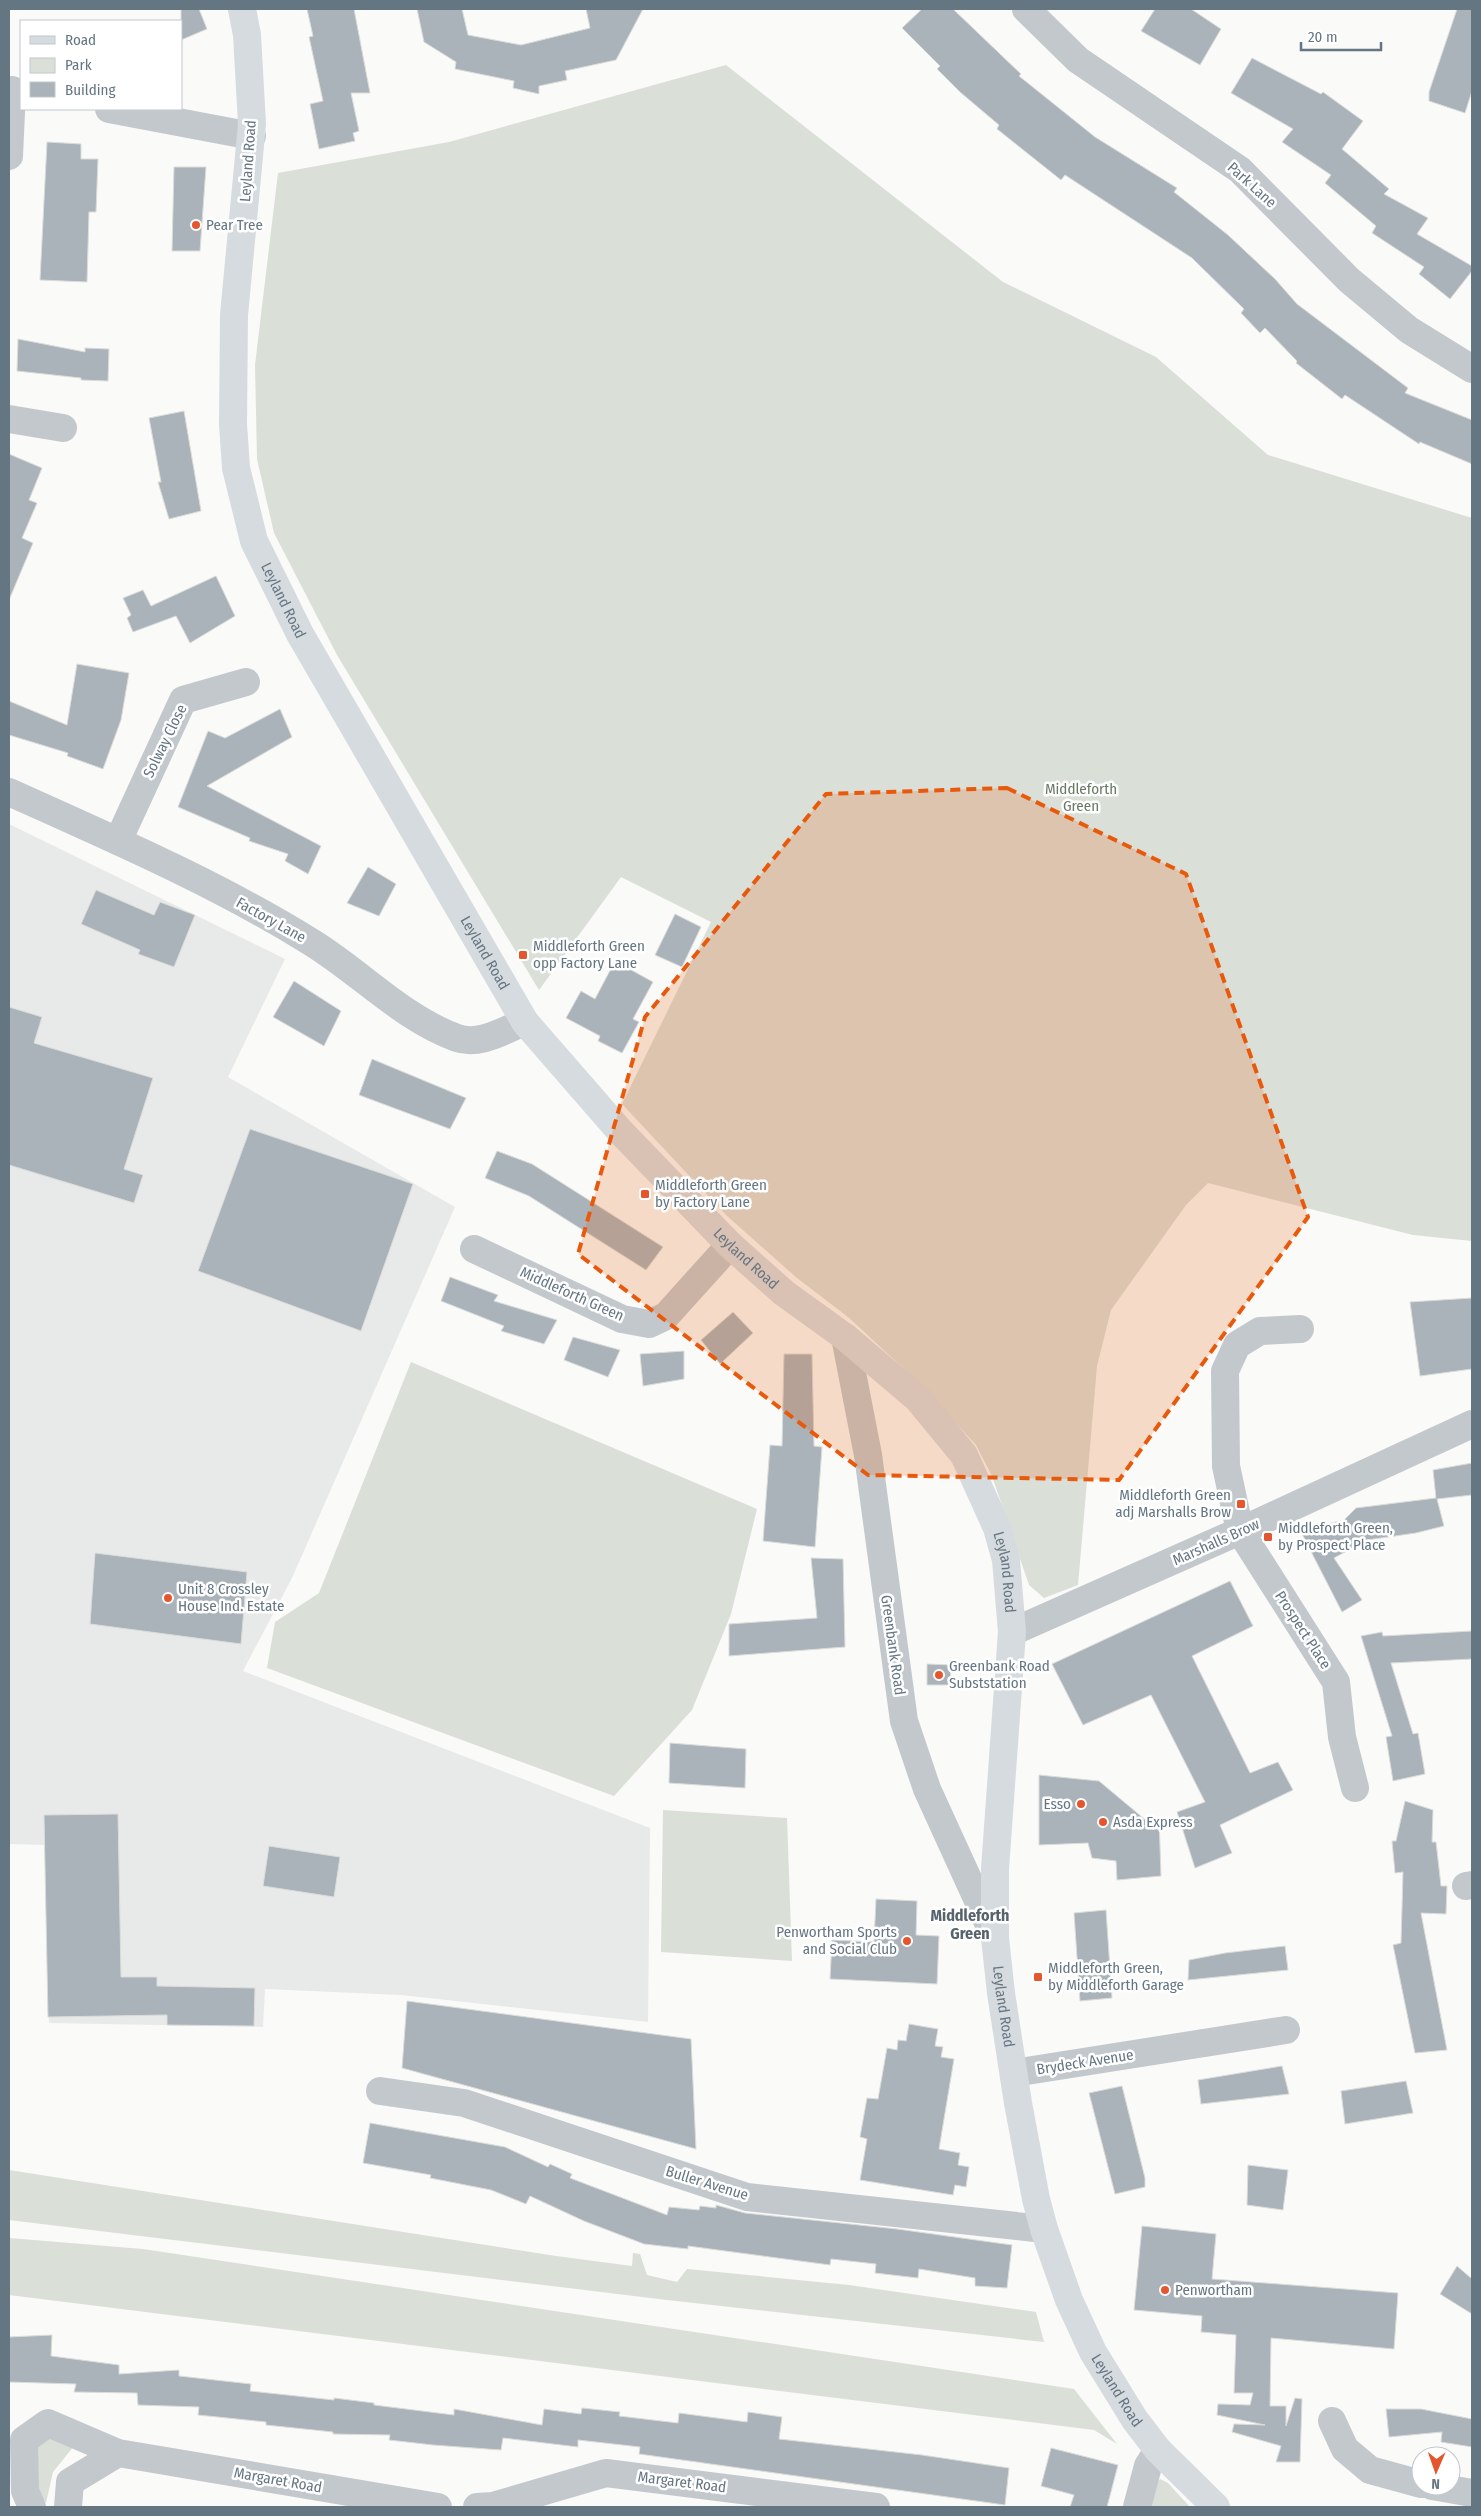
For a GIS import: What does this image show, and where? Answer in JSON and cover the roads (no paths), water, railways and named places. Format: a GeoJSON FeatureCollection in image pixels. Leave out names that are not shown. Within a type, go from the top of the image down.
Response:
{"type":"FeatureCollection","features":[{"type":"Feature","properties":{"kind":"main road","name":"Leyland Road"},"geometry":{"type":"LineString","coordinates":[[242,9],[247,35],[250,71],[252,136],[234,315],[233,424],[236,468],[254,541],[300,634],[525,1022],[619,1130],[730,1245],[784,1293],[845,1337],[918,1399],[964,1455],[997,1528],[1006,1560],[1012,1632],[995,1869],[995,1938],[1001,1993],[1020,2112],[1044,2229],[1069,2300],[1093,2352],[1135,2420],[1158,2450],[1216,2507]]}},
{"type":"Feature","properties":{"kind":"street","name":"Park Lane"},"geometry":{"type":"LineString","coordinates":[[1026,9],[1078,60],[1240,170],[1349,280],[1409,330],[1472,369]]}},
{"type":"Feature","properties":{"kind":"street"},"geometry":{"type":"LineString","coordinates":[[9,156],[14,90]]}},
{"type":"Feature","properties":{"kind":"street"},"geometry":{"type":"LineString","coordinates":[[114,110],[252,136]]}},
{"type":"Feature","properties":{"kind":"street"},"geometry":{"type":"LineString","coordinates":[[9,420],[63,428]]}},
{"type":"Feature","properties":{"kind":"street","name":"Solway Close"},"geometry":{"type":"LineString","coordinates":[[118,841],[183,700],[246,682]]}},
{"type":"Feature","properties":{"kind":"street","name":"Factory Lane"},"geometry":{"type":"LineString","coordinates":[[9,792],[118,841],[215,889],[312,942],[427,1024],[459,1038],[479,1040],[525,1022]]}},
{"type":"Feature","properties":{"kind":"street","name":"Middleforth Green"},"geometry":{"type":"LineString","coordinates":[[474,1249],[622,1319],[648,1324],[666,1316],[730,1245]]}},
{"type":"Feature","properties":{"kind":"street"},"geometry":{"type":"LineString","coordinates":[[1240,1531],[1226,1466],[1225,1371],[1237,1345],[1260,1331],[1300,1329]]}},
{"type":"Feature","properties":{"kind":"street","name":"Greenbank Road"},"geometry":{"type":"LineString","coordinates":[[845,1337],[868,1455],[904,1721],[927,1789],[995,1938]]}},
{"type":"Feature","properties":{"kind":"street","name":"Marshalls Brow"},"geometry":{"type":"LineString","coordinates":[[1012,1632],[1240,1531],[1472,1424]]}},
{"type":"Feature","properties":{"kind":"street","name":"Prospect Place"},"geometry":{"type":"LineString","coordinates":[[1240,1531],[1336,1682],[1342,1737],[1355,1788]]}},
{"type":"Feature","properties":{"kind":"street","name":"Brydeck Avenue"},"geometry":{"type":"LineString","coordinates":[[1014,2073],[1286,2030]]}},
{"type":"Feature","properties":{"kind":"street","name":"Buller Avenue"},"geometry":{"type":"LineString","coordinates":[[380,2091],[464,2103],[746,2197],[1044,2229]]}},
{"type":"Feature","properties":{"kind":"street"},"geometry":{"type":"LineString","coordinates":[[1332,2421],[1345,2449],[1370,2470],[1411,2481]]}},
{"type":"Feature","properties":{"kind":"street","name":"Margaret Road"},"geometry":{"type":"LineString","coordinates":[[32,2507],[25,2490],[24,2440],[48,2423],[118,2453],[438,2507]]}},
{"type":"Feature","properties":{"kind":"street"},"geometry":{"type":"LineString","coordinates":[[1137,2507],[1148,2466],[1158,2450]]}},
{"type":"Feature","properties":{"kind":"street"},"geometry":{"type":"LineString","coordinates":[[68,2507],[70,2482],[118,2453]]}},
{"type":"Feature","properties":{"kind":"street","name":"Margaret Road"},"geometry":{"type":"LineString","coordinates":[[488,2507],[606,2472],[876,2507]]}},
{"type":"Feature","properties":{"kind":"place","name":"Pear Tree"},"geometry":{"type":"Point","coordinates":[196,225]}},
{"type":"Feature","properties":{"kind":"place","name":"Middleforth Green opp Factory Lane"},"geometry":{"type":"Point","coordinates":[523,955]}},
{"type":"Feature","properties":{"kind":"place","name":"Middleforth Green by Factory Lane"},"geometry":{"type":"Point","coordinates":[645,1194]}},
{"type":"Feature","properties":{"kind":"place","name":"Middleforth Green adj Marshalls Brow"},"geometry":{"type":"Point","coordinates":[1241,1504]}},
{"type":"Feature","properties":{"kind":"place","name":"Middleforth Green, by Prospect Place"},"geometry":{"type":"Point","coordinates":[1268,1537]}},
{"type":"Feature","properties":{"kind":"place","name":"Unit 8 Crossley House Ind. Estate"},"geometry":{"type":"Point","coordinates":[168,1598]}},
{"type":"Feature","properties":{"kind":"place","name":"Greenbank Road Subststation"},"geometry":{"type":"Point","coordinates":[939,1675]}},
{"type":"Feature","properties":{"kind":"place","name":"Esso"},"geometry":{"type":"Point","coordinates":[1081,1804]}},
{"type":"Feature","properties":{"kind":"place","name":"Asda Express"},"geometry":{"type":"Point","coordinates":[1103,1822]}},
{"type":"Feature","properties":{"kind":"place","name":"Penwortham Sports and Social Club"},"geometry":{"type":"Point","coordinates":[907,1941]}},
{"type":"Feature","properties":{"kind":"place","name":"Middleforth Green, by Middleforth Garage"},"geometry":{"type":"Point","coordinates":[1038,1977]}},
{"type":"Feature","properties":{"kind":"place","name":"Penwortham"},"geometry":{"type":"Point","coordinates":[1165,2290]}},
{"type":"Feature","properties":{"kind":"district","name":"Middleforth Green"},"geometry":{"type":"Point","coordinates":[970,1924]}}]}
